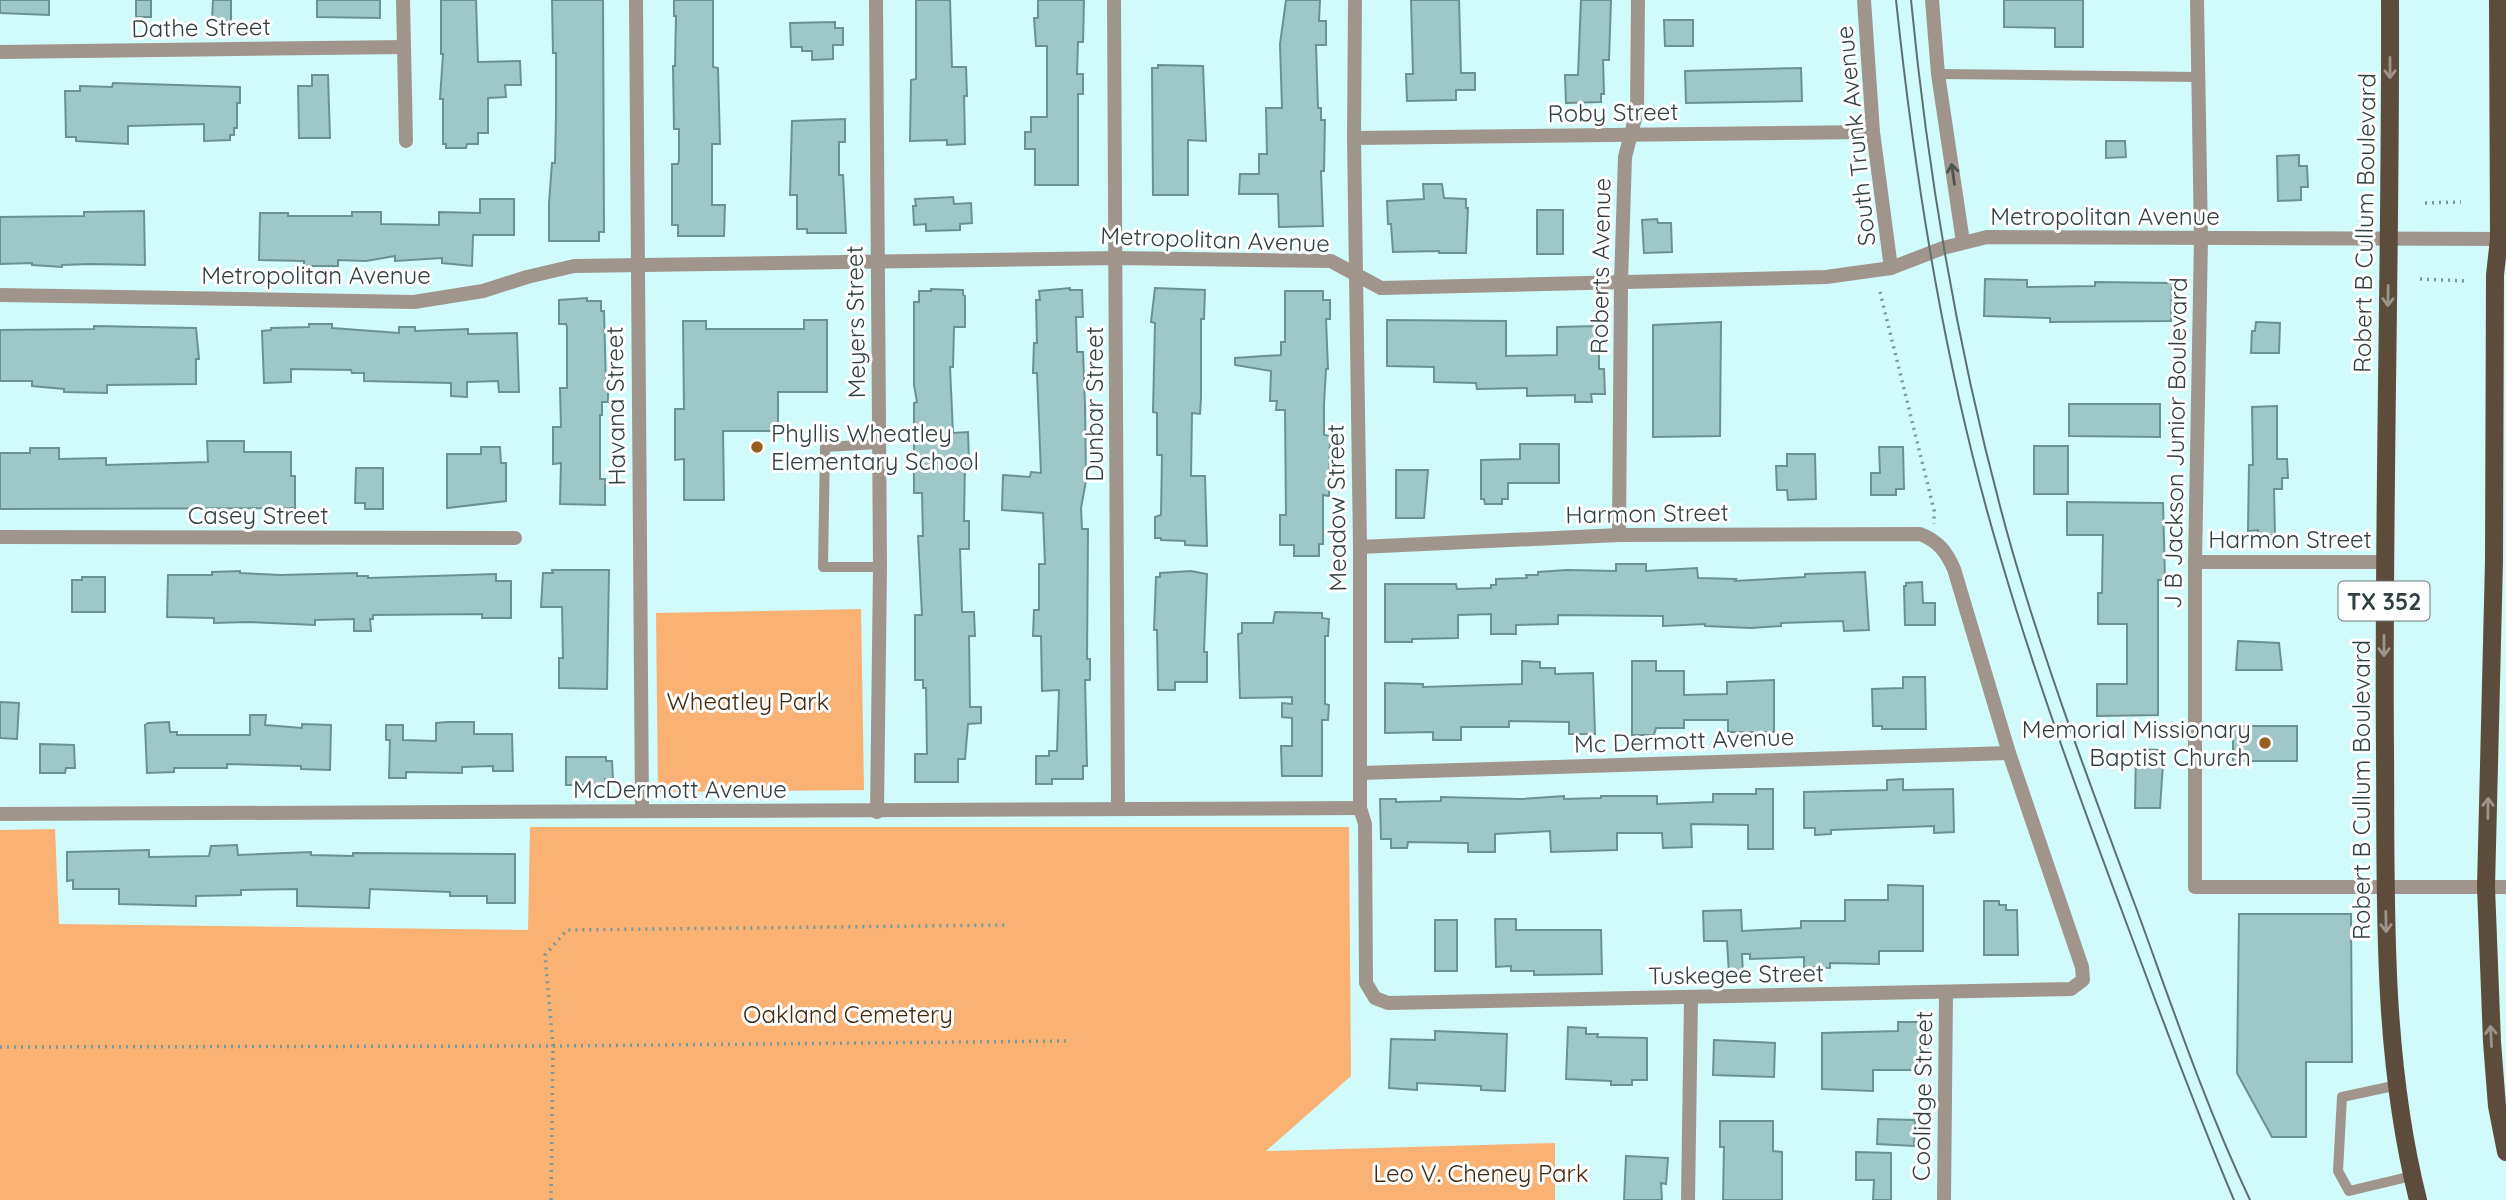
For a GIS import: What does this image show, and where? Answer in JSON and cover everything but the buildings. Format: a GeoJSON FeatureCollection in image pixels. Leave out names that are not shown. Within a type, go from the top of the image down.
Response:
{"type":"FeatureCollection","features":[{"type":"Feature","properties":{"kind":"main road","name":"Robert B Cullum Boulevard"},"geometry":{"type":"LineString","coordinates":[[2390,0],[2390,240],[2384,562],[2387,968],[2403,1133],[2418,1200]]}},
{"type":"Feature","properties":{"kind":"main road"},"geometry":{"type":"LineString","coordinates":[[2498,0],[2503,151],[2502,239],[2495,275],[2500,561],[2486,887],[2491,1042],[2497,1106],[2506,1152]]}},
{"type":"Feature","properties":{"kind":"street"},"geometry":{"type":"LineString","coordinates":[[403,0],[406,141]]}},
{"type":"Feature","properties":{"kind":"street","name":"Havana Street"},"geometry":{"type":"LineString","coordinates":[[636,0],[642,811]]}},
{"type":"Feature","properties":{"kind":"street","name":"Meyers Street"},"geometry":{"type":"LineString","coordinates":[[876,0],[880,567],[877,812]]}},
{"type":"Feature","properties":{"kind":"street","name":"Dunbar Street"},"geometry":{"type":"LineString","coordinates":[[1114,0],[1118,808]]}},
{"type":"Feature","properties":{"kind":"street","name":"Meadow Street"},"geometry":{"type":"LineString","coordinates":[[1355,0],[1360,808],[1365,824],[1366,983],[1374,998],[1388,1003]]}},
{"type":"Feature","properties":{"kind":"street","name":"Roberts Avenue"},"geometry":{"type":"LineString","coordinates":[[1619,535],[1625,157],[1637,111],[1638,0]]}},
{"type":"Feature","properties":{"kind":"street","name":"South Trunk Avenue"},"geometry":{"type":"LineString","coordinates":[[1864,0],[1873,132],[1891,268]]}},
{"type":"Feature","properties":{"kind":"street"},"geometry":{"type":"LineString","coordinates":[[1932,0],[1938,74],[1964,242]]}},
{"type":"Feature","properties":{"kind":"street","name":"J B Jackson Junior Boulevard"},"geometry":{"type":"LineString","coordinates":[[2197,0],[2201,239],[2195,562],[2195,887],[2386,886]]}},
{"type":"Feature","properties":{"kind":"street","name":"Dathe Street"},"geometry":{"type":"LineString","coordinates":[[0,52],[404,47]]}},
{"type":"Feature","properties":{"kind":"street","name":"Roby Street"},"geometry":{"type":"LineString","coordinates":[[1354,138],[1873,132]]}},
{"type":"Feature","properties":{"kind":"street","name":"Metropolitan Avenue"},"geometry":{"type":"LineString","coordinates":[[0,295],[414,302],[483,291],[527,276],[574,266],[1116,258],[1331,261],[1381,288],[1621,283],[1826,277],[1891,268],[1964,242],[1987,237],[2502,239]]}},
{"type":"Feature","properties":{"kind":"street","name":"Harmon Street"},"geometry":{"type":"LineString","coordinates":[[1360,547],[1619,535],[1920,534],[1934,540]]}},
{"type":"Feature","properties":{"kind":"street","name":"Casey Street"},"geometry":{"type":"LineString","coordinates":[[0,537],[515,538]]}},
{"type":"Feature","properties":{"kind":"street"},"geometry":{"type":"LineString","coordinates":[[1934,540],[1947,553],[1954,569],[2009,753]]}},
{"type":"Feature","properties":{"kind":"street","name":"Harmon Street"},"geometry":{"type":"LineString","coordinates":[[2195,562],[2384,562]]}},
{"type":"Feature","properties":{"kind":"street","name":"Mc Dermott Avenue"},"geometry":{"type":"LineString","coordinates":[[1360,773],[2009,753]]}},
{"type":"Feature","properties":{"kind":"street","name":"Tuskegee Street"},"geometry":{"type":"LineString","coordinates":[[1388,1003],[2070,989],[2082,980],[2082,967],[2009,753]]}},
{"type":"Feature","properties":{"kind":"street","name":"McDermott Avenue"},"geometry":{"type":"LineString","coordinates":[[0,814],[1360,808]]}},
{"type":"Feature","properties":{"kind":"street"},"geometry":{"type":"LineString","coordinates":[[2386,886],[2506,887]]}},
{"type":"Feature","properties":{"kind":"street","name":"Coolidge Street"},"geometry":{"type":"LineString","coordinates":[[1944,1200],[1946,992]]}},
{"type":"Feature","properties":{"kind":"street"},"geometry":{"type":"LineString","coordinates":[[1688,1200],[1692,997]]}},
{"type":"Feature","properties":{"kind":"lane"},"geometry":{"type":"LineString","coordinates":[[1938,74],[2198,77]]}},
{"type":"Feature","properties":{"kind":"lane"},"geometry":{"type":"LineString","coordinates":[[879,444],[824,447],[823,566],[880,567]]}},
{"type":"Feature","properties":{"kind":"lane"},"geometry":{"type":"LineString","coordinates":[[2398,1085],[2342,1097],[2337,1171],[2349,1191],[2412,1176]]}},
{"type":"Feature","properties":{"kind":"path"},"geometry":{"type":"LineString","coordinates":[[2425,202],[2461,202]]}},
{"type":"Feature","properties":{"kind":"path"},"geometry":{"type":"LineString","coordinates":[[2420,279],[2465,281]]}},
{"type":"Feature","properties":{"kind":"path"},"geometry":{"type":"LineString","coordinates":[[1880,292],[1934,510],[1934,540]]}},
{"type":"Feature","properties":{"kind":"path"},"geometry":{"type":"LineString","coordinates":[[551,1200],[553,1045],[545,955],[567,930],[1007,925]]}},
{"type":"Feature","properties":{"kind":"path"},"geometry":{"type":"LineString","coordinates":[[0,1047],[1066,1041]]}},
{"type":"Feature","properties":{"kind":"green space","name":"Wheatley Park"},"geometry":{"type":"Polygon","coordinates":[[[861,609],[864,790],[658,792],[656,613],[861,609]]]}},
{"type":"Feature","properties":{"kind":"green space","name":"Oakland Cemetery"},"geometry":{"type":"Polygon","coordinates":[[[530,827],[1349,827],[1351,1076],[1266,1151],[1555,1143],[1555,1200],[0,1200],[0,830],[55,829],[59,924],[528,930],[530,827]]]}},
{"type":"Feature","properties":{"kind":"tram line"},"geometry":{"type":"LineString","coordinates":[[1896,0],[1913,141],[1935,281],[1964,419],[2000,556],[2029,651],[2078,791],[2180,1066],[2234,1200]]}},
{"type":"Feature","properties":{"kind":"tram line"},"geometry":{"type":"LineString","coordinates":[[1911,0],[1927,139],[1949,277],[1977,414],[2012,550],[2088,778],[2204,1094],[2250,1200]]}},
{"type":"Feature","properties":{"kind":"place","name":"Phyllis Wheatley Elementary School"},"geometry":{"type":"Point","coordinates":[757,447]}},
{"type":"Feature","properties":{"kind":"place","name":"Memorial Missionary Baptist Church"},"geometry":{"type":"Point","coordinates":[2265,743]}},
{"type":"Feature","properties":{"kind":"park label","name":"Leo V. Cheney Park"},"geometry":{"type":"Point","coordinates":[1481,1173]}}]}
